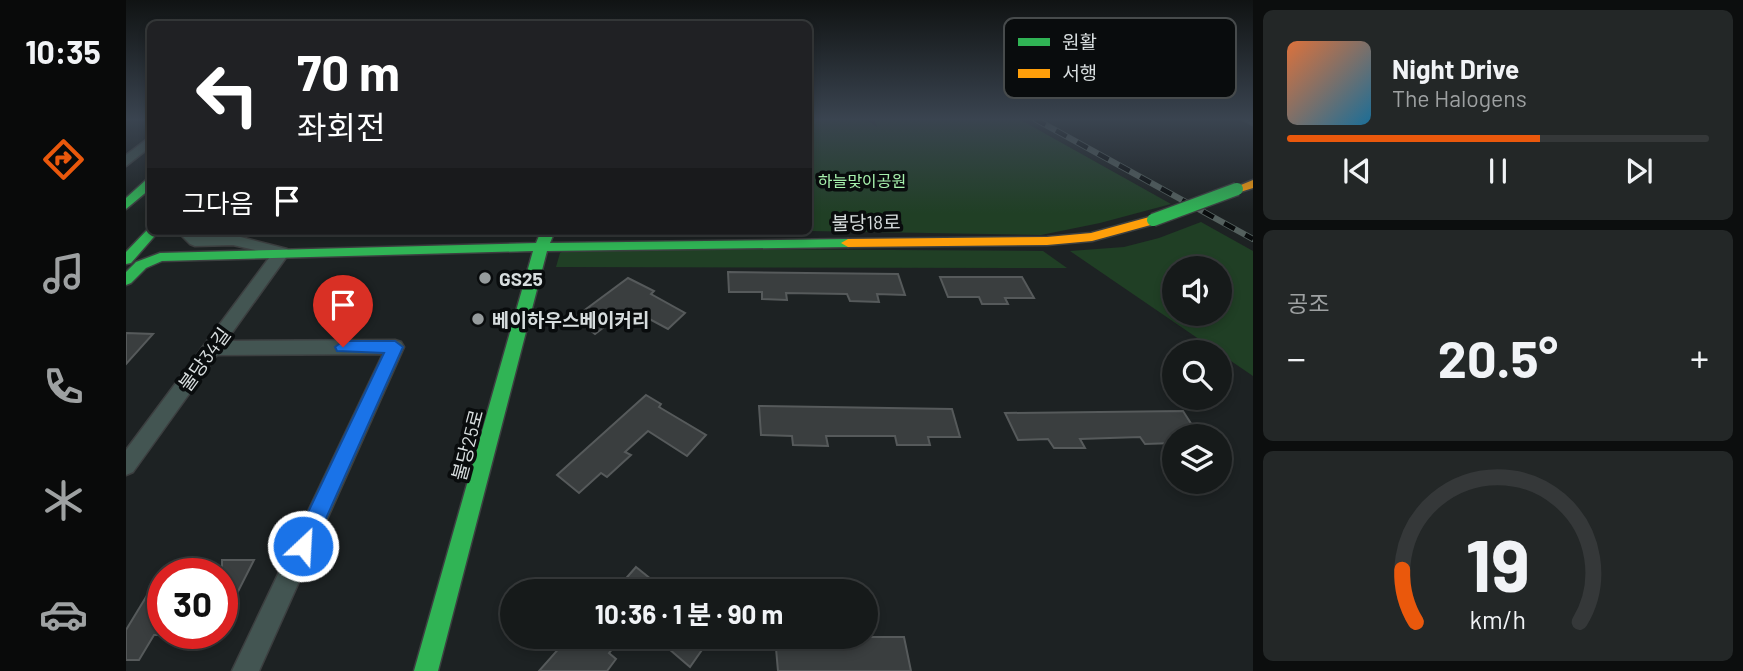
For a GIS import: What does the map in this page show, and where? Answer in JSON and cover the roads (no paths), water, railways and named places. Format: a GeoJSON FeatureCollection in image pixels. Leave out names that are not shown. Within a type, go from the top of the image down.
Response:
{"type":"FeatureCollection","features":[{"type":"Feature","properties":{"kind":"street"},"geometry":{"type":"LineString","coordinates":[[126,162],[139,150]]}},
{"type":"Feature","properties":{"kind":"street","name":"불당18로"},"geometry":{"type":"LineString","coordinates":[[126,279],[141,265],[160,257],[282,252],[1047,242],[1092,237],[1153,220],[1253,184]]}},
{"type":"Feature","properties":{"kind":"street"},"geometry":{"type":"LineString","coordinates":[[126,205],[147,186]]}},
{"type":"Feature","properties":{"kind":"street"},"geometry":{"type":"LineString","coordinates":[[126,219],[147,203]]}},
{"type":"Feature","properties":{"kind":"street"},"geometry":{"type":"LineString","coordinates":[[126,260],[151,235]]}},
{"type":"Feature","properties":{"kind":"street"},"geometry":{"type":"LineString","coordinates":[[189,235],[195,240],[233,240],[282,252]]}},
{"type":"Feature","properties":{"kind":"street","name":"불당25로"},"geometry":{"type":"LineString","coordinates":[[426,671],[546,235]]}},
{"type":"Feature","properties":{"kind":"street","name":"불당34길"},"geometry":{"type":"LineString","coordinates":[[126,466],[282,252]]}},
{"type":"Feature","properties":{"kind":"street"},"geometry":{"type":"LineString","coordinates":[[212,348],[395,347],[245,671]]}},
{"type":"Feature","properties":{"kind":"railway"},"geometry":{"type":"LineString","coordinates":[[1092,150],[1253,239]]}},
{"type":"Feature","properties":{"kind":"place","name":"GS25"},"geometry":{"type":"Point","coordinates":[485,278]}},
{"type":"Feature","properties":{"kind":"place","name":"베이하우스베이커리"},"geometry":{"type":"Point","coordinates":[478,319]}},
{"type":"Feature","properties":{"kind":"park label","name":"하늘맞이공원"},"geometry":{"type":"Point","coordinates":[862,180]}}]}
